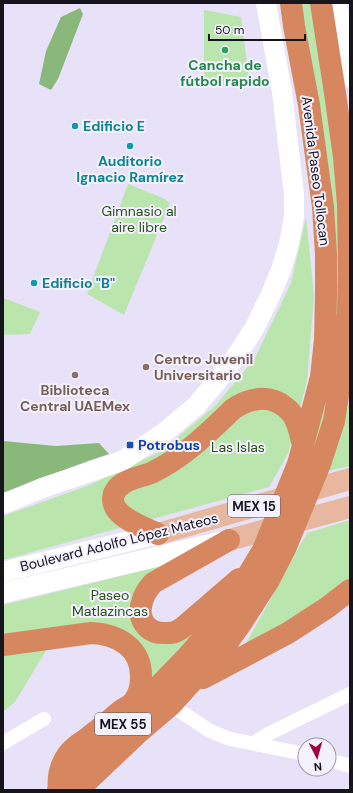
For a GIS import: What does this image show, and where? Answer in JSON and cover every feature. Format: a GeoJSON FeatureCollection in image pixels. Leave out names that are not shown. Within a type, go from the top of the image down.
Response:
{"type":"FeatureCollection","features":[{"type":"Feature","properties":{"kind":"highway","name":"Avenida Paseo Tollocan"},"geometry":{"type":"LineString","coordinates":[[257,559],[301,456],[320,377],[325,340],[326,254],[323,207],[309,105],[291,3]]}},
{"type":"Feature","properties":{"kind":"highway","name":"Avenida Paseo Tollocan"},"geometry":{"type":"LineString","coordinates":[[190,685],[228,643],[270,580],[286,549],[320,464],[334,421],[342,377],[348,313],[349,197],[335,93],[320,3]]}},
{"type":"Feature","properties":{"kind":"highway"},"geometry":{"type":"LineString","coordinates":[[158,534],[131,522],[116,508],[113,500],[119,486],[130,480],[150,473],[189,450],[239,405],[255,399],[264,398],[284,406],[295,417],[301,435],[301,456]]}},
{"type":"Feature","properties":{"kind":"highway"},"geometry":{"type":"LineString","coordinates":[[228,540],[153,583],[149,587],[142,599],[141,606],[142,618],[147,627],[156,633],[162,634],[175,632],[181,629],[257,559]]}},
{"type":"Feature","properties":{"kind":"highway","name":"MEX 55"},"geometry":{"type":"LineString","coordinates":[[100,736],[186,658],[226,612],[257,559]]}},
{"type":"Feature","properties":{"kind":"highway"},"geometry":{"type":"LineString","coordinates":[[190,685],[288,633],[328,607],[350,590]]}},
{"type":"Feature","properties":{"kind":"highway"},"geometry":{"type":"LineString","coordinates":[[3,645],[91,633],[108,635],[117,638],[130,647],[135,653],[140,667],[141,682],[137,696],[133,702],[121,710],[100,736],[76,746],[65,758],[59,774],[58,783],[65,790]]}},
{"type":"Feature","properties":{"kind":"highway","name":"MEX 55"},"geometry":{"type":"LineString","coordinates":[[65,790],[137,734],[171,705],[190,685]]}},
{"type":"Feature","properties":{"kind":"main road"},"geometry":{"type":"LineString","coordinates":[[3,504],[42,488],[122,461],[165,432],[196,406],[231,364],[254,328],[282,270],[294,217],[294,194],[282,92],[266,3]]}},
{"type":"Feature","properties":{"kind":"main road"},"geometry":{"type":"LineString","coordinates":[[337,3],[348,53],[350,77]]}},
{"type":"Feature","properties":{"kind":"main road","name":"Boulevard Adolfo López Mateos"},"geometry":{"type":"LineString","coordinates":[[3,572],[158,534],[350,479]]}},
{"type":"Feature","properties":{"kind":"main road","name":"Boulevard Adolfo López Mateos"},"geometry":{"type":"LineString","coordinates":[[3,592],[228,540],[350,507]]}},
{"type":"Feature","properties":{"kind":"street"},"geometry":{"type":"LineString","coordinates":[[254,743],[268,734],[350,694]]}},
{"type":"Feature","properties":{"kind":"street"},"geometry":{"type":"LineString","coordinates":[[171,705],[210,731],[230,739],[297,752]]}},
{"type":"Feature","properties":{"kind":"street"},"geometry":{"type":"LineString","coordinates":[[3,743],[44,719]]}},
{"type":"Feature","properties":{"kind":"street"},"geometry":{"type":"LineString","coordinates":[[337,762],[350,766]]}},
{"type":"Feature","properties":{"kind":"green space"},"geometry":{"type":"Polygon","coordinates":[[[299,3],[315,3],[346,266],[330,402],[287,532],[263,568],[335,314],[299,3]]]}},
{"type":"Feature","properties":{"kind":"green space"},"geometry":{"type":"Polygon","coordinates":[[[80,8],[83,14],[58,79],[51,90],[39,84],[46,51],[61,17],[80,8]]]}},
{"type":"Feature","properties":{"kind":"green space","name":"Cancha de fútbol rapido"},"geometry":{"type":"Polygon","coordinates":[[[204,10],[241,17],[250,87],[204,83],[204,10]]]}},
{"type":"Feature","properties":{"kind":"green space","name":"Gimnasio al aire libre"},"geometry":{"type":"Polygon","coordinates":[[[128,184],[165,199],[170,203],[124,315],[87,294],[128,184]]]}},
{"type":"Feature","properties":{"kind":"green space","name":"Las Islas"},"geometry":{"type":"Polygon","coordinates":[[[306,217],[314,296],[307,381],[288,454],[269,487],[3,560],[3,516],[87,486],[160,452],[215,406],[255,358],[291,283],[306,217]]]}},
{"type":"Feature","properties":{"kind":"green space"},"geometry":{"type":"Polygon","coordinates":[[[3,298],[40,312],[30,334],[4,335],[3,343],[3,298]]]}},
{"type":"Feature","properties":{"kind":"green space"},"geometry":{"type":"Polygon","coordinates":[[[350,399],[350,466],[327,471],[338,440],[350,399]]]}},
{"type":"Feature","properties":{"kind":"green space"},"geometry":{"type":"Polygon","coordinates":[[[3,441],[56,446],[99,443],[109,454],[3,493],[3,441]]]}},
{"type":"Feature","properties":{"kind":"green space"},"geometry":{"type":"Polygon","coordinates":[[[350,520],[350,578],[329,595],[244,647],[307,533],[350,520]]]}},
{"type":"Feature","properties":{"kind":"green space","name":"Paseo Matlazincas"},"geometry":{"type":"Polygon","coordinates":[[[174,563],[150,577],[150,637],[222,602],[147,685],[137,643],[3,637],[3,605],[174,563]]]}},
{"type":"Feature","properties":{"kind":"green space"},"geometry":{"type":"Polygon","coordinates":[[[47,649],[15,702],[3,712],[3,655],[47,649]]]}},
{"type":"Feature","properties":{"kind":"place","name":"Cancha de fútbol rapido"},"geometry":{"type":"Point","coordinates":[225,50]}},
{"type":"Feature","properties":{"kind":"place","name":"Edificio E"},"geometry":{"type":"Point","coordinates":[75,126]}},
{"type":"Feature","properties":{"kind":"place","name":"Auditorio Ignacio Ramírez"},"geometry":{"type":"Point","coordinates":[130,146]}},
{"type":"Feature","properties":{"kind":"place","name":"Edificio \"B\""},"geometry":{"type":"Point","coordinates":[34,283]}},
{"type":"Feature","properties":{"kind":"place","name":"Centro Juvenil Universitario"},"geometry":{"type":"Point","coordinates":[146,367]}},
{"type":"Feature","properties":{"kind":"place","name":"Biblioteca Central UAEMex"},"geometry":{"type":"Point","coordinates":[75,375]}},
{"type":"Feature","properties":{"kind":"place","name":"Potrobus"},"geometry":{"type":"Point","coordinates":[130,445]}}]}
